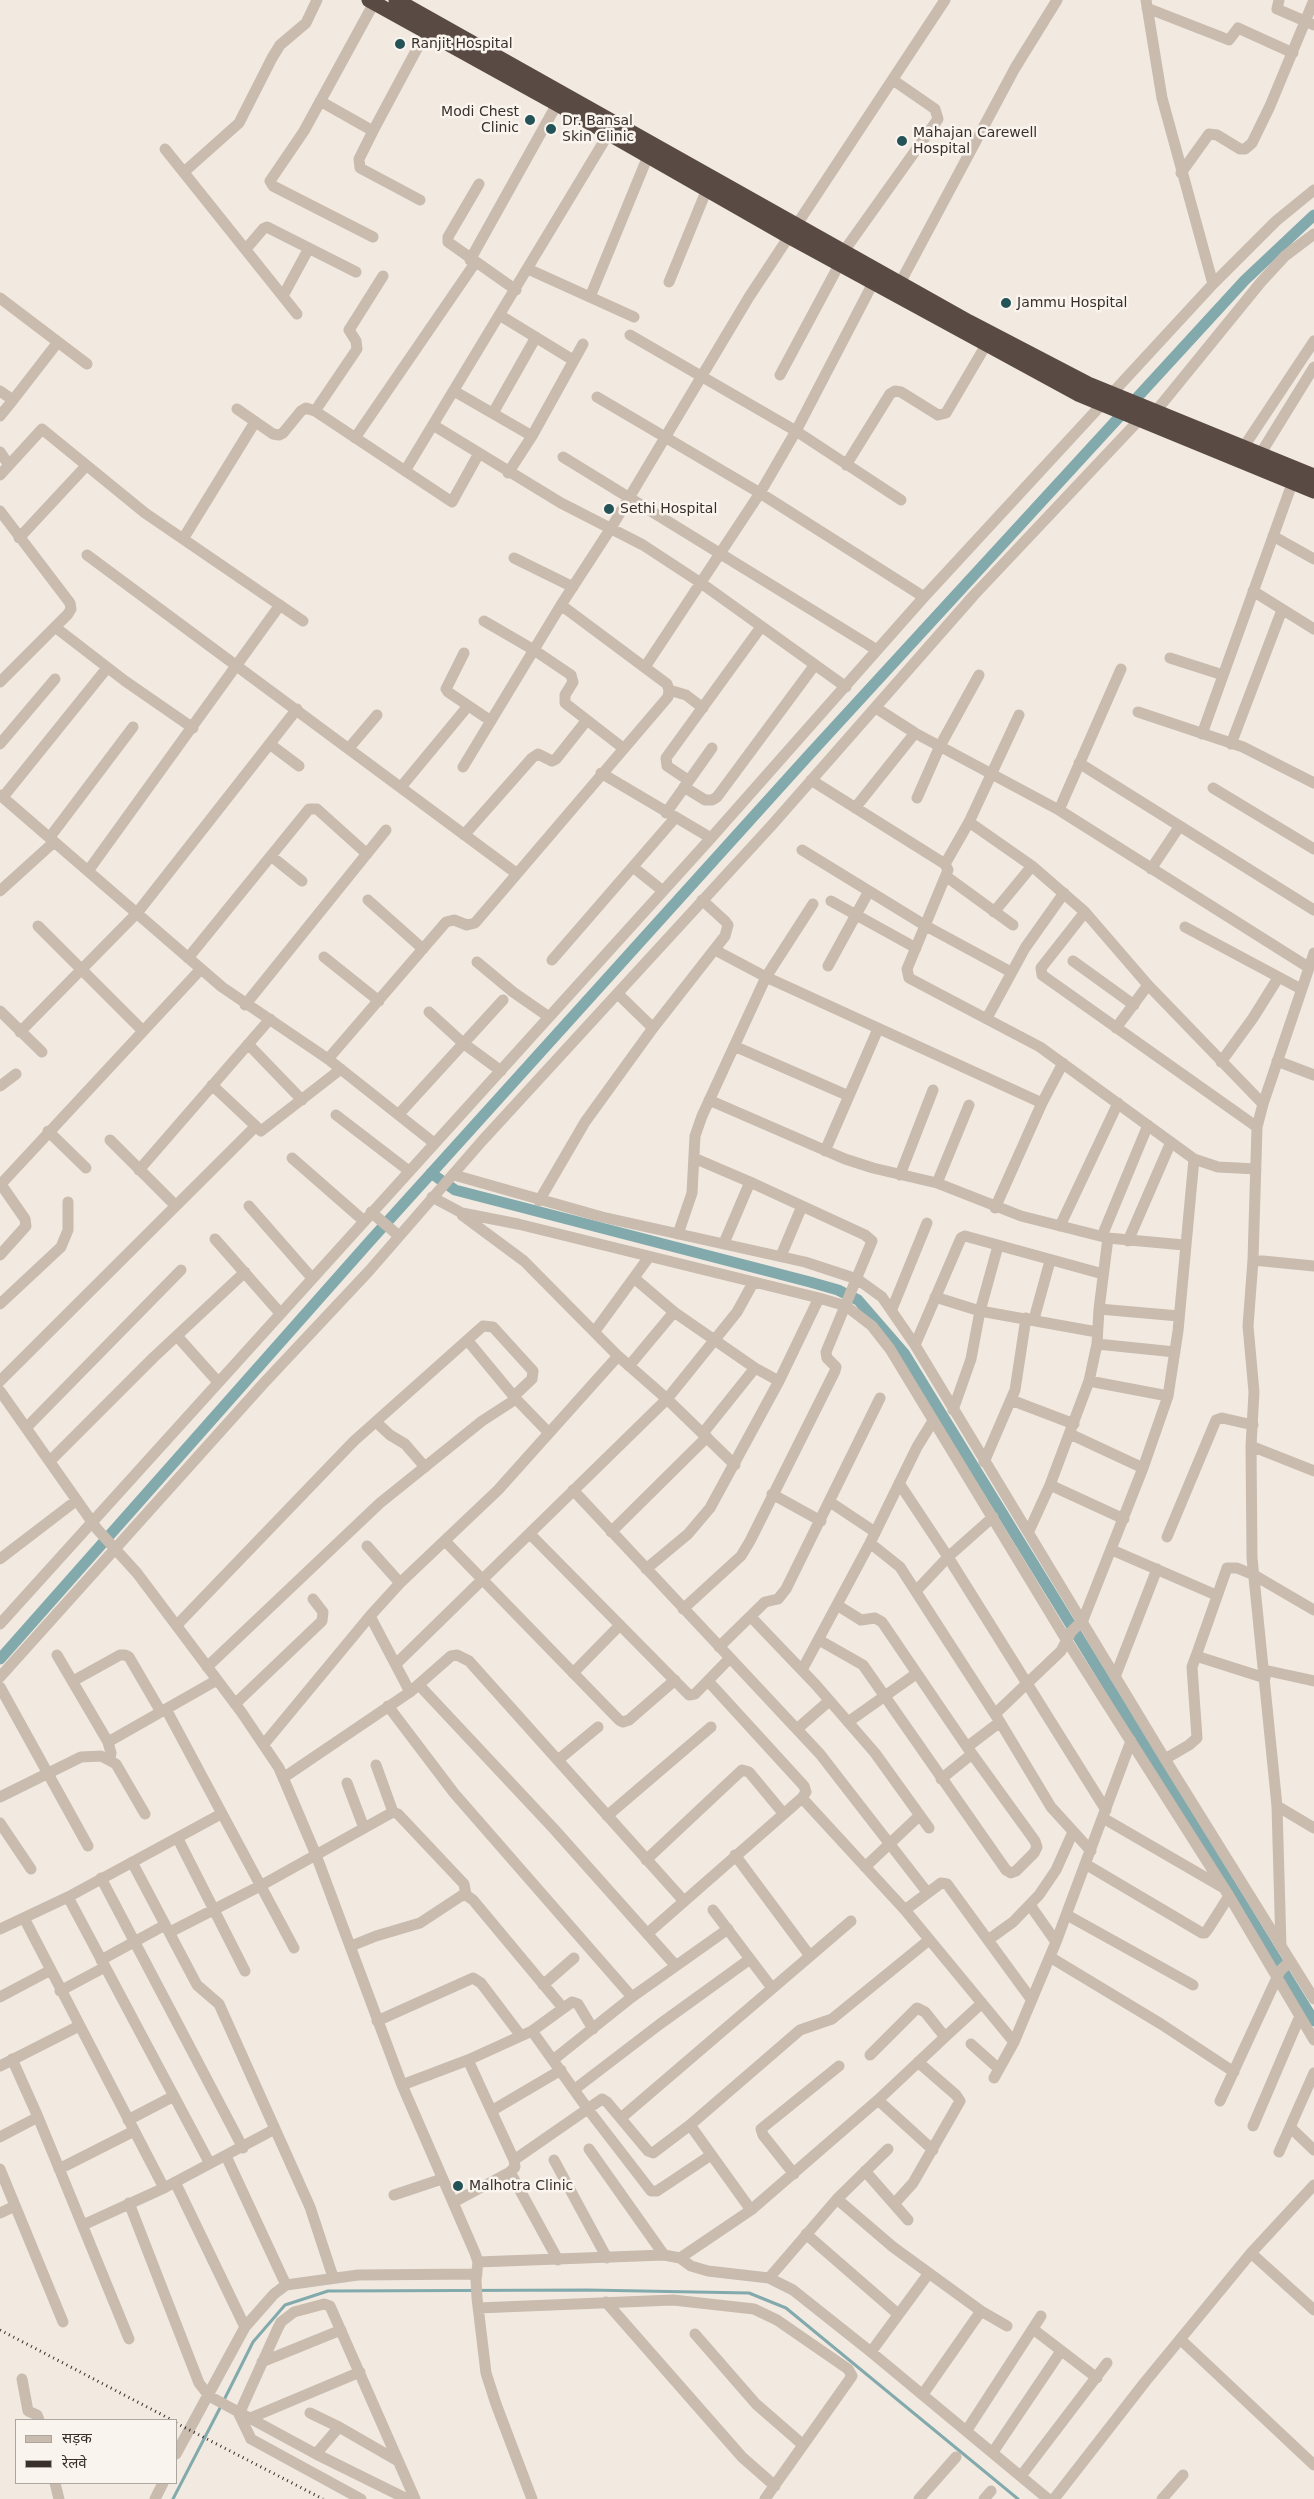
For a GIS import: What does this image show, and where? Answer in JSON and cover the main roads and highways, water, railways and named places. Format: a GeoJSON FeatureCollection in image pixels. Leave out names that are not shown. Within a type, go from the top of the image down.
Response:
{"type":"FeatureCollection","features":[{"type":"Feature","properties":{"kind":"highway"},"geometry":{"type":"LineString","coordinates":[[396,0],[612,128],[793,231],[842,257],[900,283],[1113,402]]}},
{"type":"Feature","properties":{"kind":"highway"},"geometry":{"type":"LineString","coordinates":[[371,2],[557,104],[612,128],[648,156],[707,189],[793,231]]}},
{"type":"Feature","properties":{"kind":"highway"},"geometry":{"type":"LineString","coordinates":[[842,257],[874,283],[1078,394],[1113,402],[1258,459],[1314,476]]}},
{"type":"Feature","properties":{"kind":"highway"},"geometry":{"type":"LineString","coordinates":[[1258,459],[1293,481],[1314,491]]}},
{"type":"Feature","properties":{"kind":"waterway"},"geometry":{"type":"LineString","coordinates":[[0,1659],[370,1241],[808,756],[1245,280],[1314,215]]}},
{"type":"Feature","properties":{"kind":"waterway"},"geometry":{"type":"LineString","coordinates":[[431,1173],[455,1190],[810,1282],[838,1290],[858,1300],[904,1353],[1314,2021]]}},
{"type":"Feature","properties":{"kind":"waterway"},"geometry":{"type":"LineString","coordinates":[[224,2400],[253,2342],[285,2305],[328,2291],[588,2290],[749,2293],[786,2308],[1018,2499]]}},
{"type":"Feature","properties":{"kind":"waterway"},"geometry":{"type":"LineString","coordinates":[[173,2499],[221,2406]]}},
{"type":"Feature","properties":{"kind":"railway"},"geometry":{"type":"LineString","coordinates":[[0,2330],[170,2419]]}},
{"type":"Feature","properties":{"kind":"railway"},"geometry":{"type":"LineString","coordinates":[[178,2424],[323,2499]]}},
{"type":"Feature","properties":{"kind":"place","name":"Ranjit Hospital"},"geometry":{"type":"Point","coordinates":[400,44]}},
{"type":"Feature","properties":{"kind":"place","name":"Modi Chest Clinic"},"geometry":{"type":"Point","coordinates":[530,120]}},
{"type":"Feature","properties":{"kind":"place","name":"Dr. Bansal Skin Clinic"},"geometry":{"type":"Point","coordinates":[551,129]}},
{"type":"Feature","properties":{"kind":"place","name":"Mahajan Carewell Hospital"},"geometry":{"type":"Point","coordinates":[902,141]}},
{"type":"Feature","properties":{"kind":"place","name":"Jammu Hospital"},"geometry":{"type":"Point","coordinates":[1006,303]}},
{"type":"Feature","properties":{"kind":"place","name":"Sethi Hospital"},"geometry":{"type":"Point","coordinates":[609,509]}},
{"type":"Feature","properties":{"kind":"place","name":"Malhotra Clinic"},"geometry":{"type":"Point","coordinates":[458,2186]}}]}
